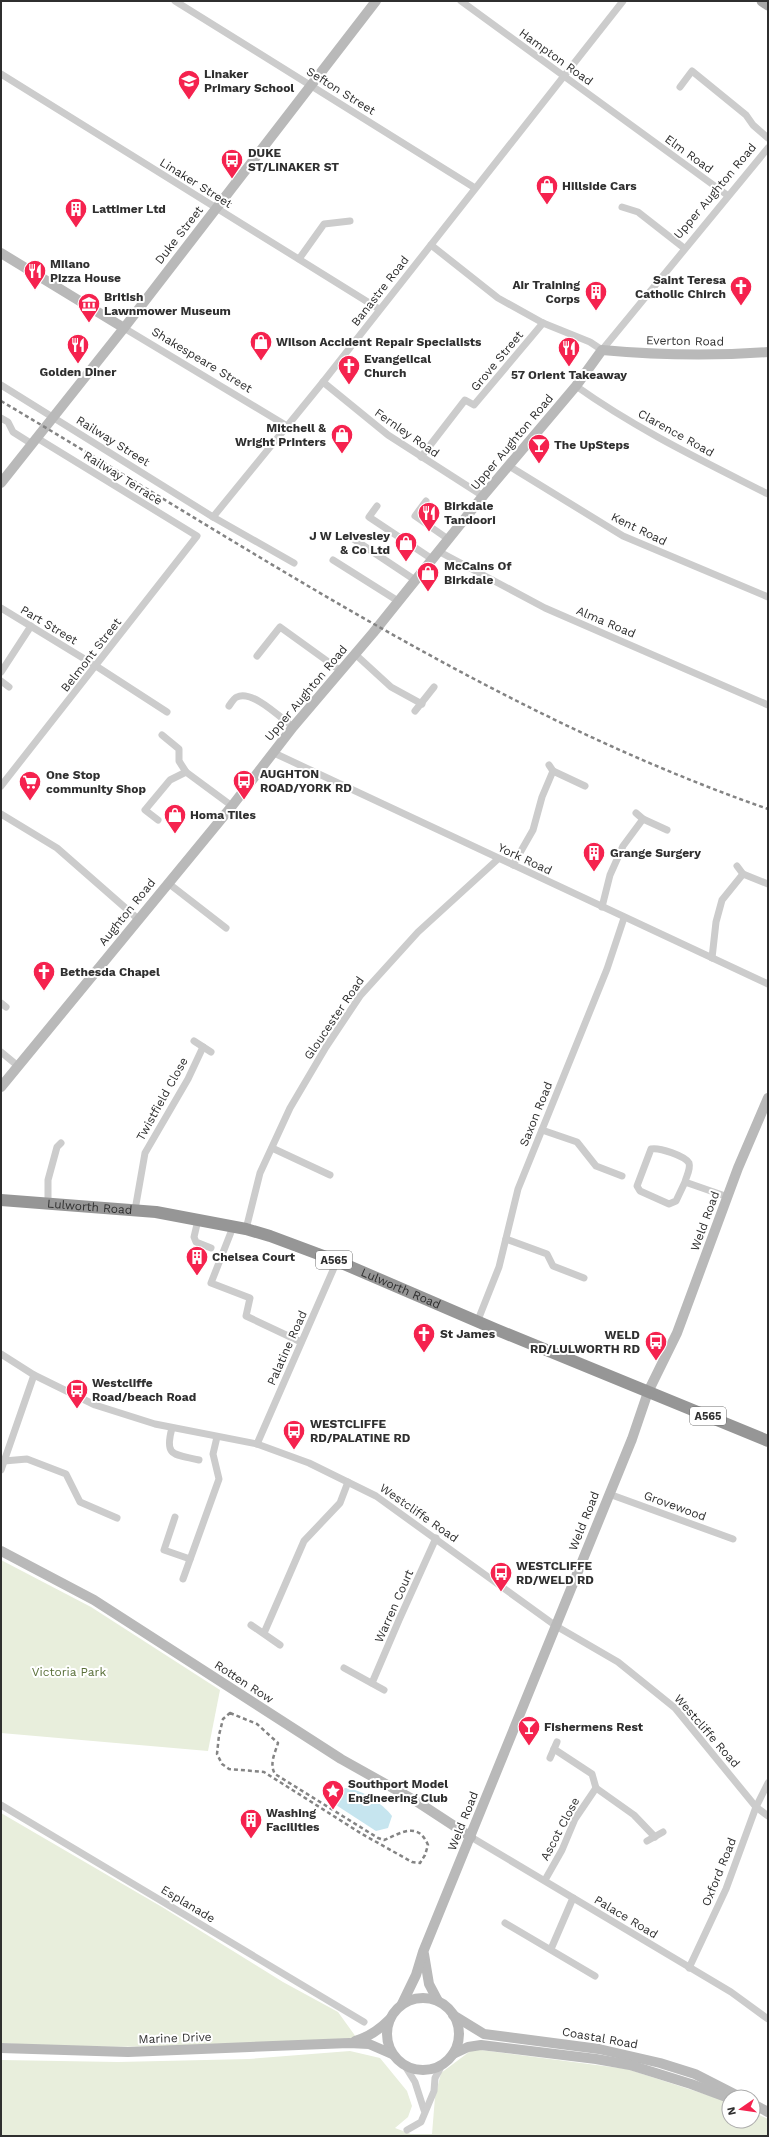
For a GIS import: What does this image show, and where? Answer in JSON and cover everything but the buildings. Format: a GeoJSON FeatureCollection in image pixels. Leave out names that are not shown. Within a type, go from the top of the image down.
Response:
{"type":"FeatureCollection","features":[{"type":"Feature","properties":{"kind":"highway","name":"Lulworth Road"},"geometry":{"type":"LineString","coordinates":[[1,1200],[135,1210],[246,1229],[337,1261],[648,1392]]}},
{"type":"Feature","properties":{"kind":"highway","name":"A565"},"geometry":{"type":"LineString","coordinates":[[648,1392],[768,1441]]}},
{"type":"Feature","properties":{"kind":"main road"},"geometry":{"type":"LineString","coordinates":[[762,1],[768,5]]}},
{"type":"Feature","properties":{"kind":"street","name":"Sefton Street"},"geometry":{"type":"LineString","coordinates":[[175,1],[475,188]]}},
{"type":"Feature","properties":{"kind":"street","name":"Duke Street"},"geometry":{"type":"LineString","coordinates":[[1,483],[124,328],[376,1]]}},
{"type":"Feature","properties":{"kind":"street","name":"Hampton Road"},"geometry":{"type":"LineString","coordinates":[[461,1],[638,131]]}},
{"type":"Feature","properties":{"kind":"street","name":"Banastre Road"},"geometry":{"type":"LineString","coordinates":[[214,517],[323,382],[379,309],[564,77],[622,1]]}},
{"type":"Feature","properties":{"kind":"street"},"geometry":{"type":"LineString","coordinates":[[680,87],[692,71],[746,114],[753,125],[768,138]]}},
{"type":"Feature","properties":{"kind":"street","name":"Linaker Street"},"geometry":{"type":"LineString","coordinates":[[1,74],[379,309]]}},
{"type":"Feature","properties":{"kind":"street","name":"Elm Road"},"geometry":{"type":"LineString","coordinates":[[638,131],[727,195]]}},
{"type":"Feature","properties":{"kind":"street","name":"Upper Aughton Road"},"geometry":{"type":"LineString","coordinates":[[274,753],[292,727],[341,671],[483,496],[576,386],[602,350],[684,248],[768,148]]}},
{"type":"Feature","properties":{"kind":"street"},"geometry":{"type":"LineString","coordinates":[[622,207],[638,212],[684,248]]}},
{"type":"Feature","properties":{"kind":"street"},"geometry":{"type":"LineString","coordinates":[[299,259],[324,224],[350,221]]}},
{"type":"Feature","properties":{"kind":"street"},"geometry":{"type":"LineString","coordinates":[[431,245],[498,298],[543,323],[590,342],[602,350]]}},
{"type":"Feature","properties":{"kind":"street","name":"Shakespeare Street"},"geometry":{"type":"LineString","coordinates":[[1,253],[287,426]]}},
{"type":"Feature","properties":{"kind":"street","name":"Grove Street"},"geometry":{"type":"LineString","coordinates":[[421,457],[465,400],[474,406],[543,323]]}},
{"type":"Feature","properties":{"kind":"street","name":"Everton Road"},"geometry":{"type":"LineString","coordinates":[[602,350],[680,354],[740,354],[768,352]]}},
{"type":"Feature","properties":{"kind":"street","name":"Fernley Road"},"geometry":{"type":"LineString","coordinates":[[323,382],[388,435],[483,496]]}},
{"type":"Feature","properties":{"kind":"street","name":"Railway Street"},"geometry":{"type":"LineString","coordinates":[[1,386],[53,416],[214,517],[294,562]]}},
{"type":"Feature","properties":{"kind":"street","name":"Clarence Road"},"geometry":{"type":"LineString","coordinates":[[576,386],[599,402],[691,455],[768,494]]}},
{"type":"Feature","properties":{"kind":"street","name":"Railway Terrace"},"geometry":{"type":"LineString","coordinates":[[1,418],[8,422],[13,432],[34,441],[197,536]]}},
{"type":"Feature","properties":{"kind":"street","name":"Kent Road"},"geometry":{"type":"LineString","coordinates":[[509,466],[623,536],[768,597]]}},
{"type":"Feature","properties":{"kind":"street"},"geometry":{"type":"LineString","coordinates":[[426,501],[415,516],[448,539]]}},
{"type":"Feature","properties":{"kind":"street","name":"Alma Road"},"geometry":{"type":"LineString","coordinates":[[377,506],[369,518],[435,555],[545,608],[768,705]]}},
{"type":"Feature","properties":{"kind":"street","name":"Belmont Street"},"geometry":{"type":"LineString","coordinates":[[1,786],[197,536]]}},
{"type":"Feature","properties":{"kind":"street"},"geometry":{"type":"LineString","coordinates":[[352,538],[415,580]]}},
{"type":"Feature","properties":{"kind":"street"},"geometry":{"type":"LineString","coordinates":[[333,560],[398,601]]}},
{"type":"Feature","properties":{"kind":"street","name":"Part Street"},"geometry":{"type":"LineString","coordinates":[[1,608],[96,666],[167,712]]}},
{"type":"Feature","properties":{"kind":"street"},"geometry":{"type":"LineString","coordinates":[[1,672],[31,626]]}},
{"type":"Feature","properties":{"kind":"street"},"geometry":{"type":"LineString","coordinates":[[256,656],[280,627],[341,671]]}},
{"type":"Feature","properties":{"kind":"street"},"geometry":{"type":"LineString","coordinates":[[355,654],[391,687],[422,704]]}},
{"type":"Feature","properties":{"kind":"street"},"geometry":{"type":"LineString","coordinates":[[1,681],[9,687]]}},
{"type":"Feature","properties":{"kind":"street"},"geometry":{"type":"LineString","coordinates":[[415,711],[434,687]]}},
{"type":"Feature","properties":{"kind":"street"},"geometry":{"type":"LineString","coordinates":[[229,706],[237,697],[243,696],[256,699],[292,727]]}},
{"type":"Feature","properties":{"kind":"street"},"geometry":{"type":"LineString","coordinates":[[162,735],[179,749],[179,761],[186,772],[232,806]]}},
{"type":"Feature","properties":{"kind":"street","name":"Aughton Road"},"geometry":{"type":"LineString","coordinates":[[1,1087],[274,753]]}},
{"type":"Feature","properties":{"kind":"street","name":"York Road"},"geometry":{"type":"LineString","coordinates":[[274,753],[513,866],[602,906],[624,918],[768,984]]}},
{"type":"Feature","properties":{"kind":"street"},"geometry":{"type":"LineString","coordinates":[[513,866],[533,830],[551,768],[585,786]]}},
{"type":"Feature","properties":{"kind":"street"},"geometry":{"type":"LineString","coordinates":[[158,820],[145,810],[170,780],[186,772]]}},
{"type":"Feature","properties":{"kind":"street"},"geometry":{"type":"LineString","coordinates":[[636,813],[643,820],[667,830]]}},
{"type":"Feature","properties":{"kind":"street"},"geometry":{"type":"LineString","coordinates":[[1,814],[57,848],[138,920]]}},
{"type":"Feature","properties":{"kind":"street"},"geometry":{"type":"LineString","coordinates":[[602,906],[610,875],[623,846],[643,820]]}},
{"type":"Feature","properties":{"kind":"street","name":"Gloucester Road"},"geometry":{"type":"LineString","coordinates":[[246,1229],[260,1174],[294,1101],[326,1047],[360,996],[418,932],[498,859]]}},
{"type":"Feature","properties":{"kind":"street"},"geometry":{"type":"LineString","coordinates":[[736,866],[743,874],[768,884]]}},
{"type":"Feature","properties":{"kind":"street"},"geometry":{"type":"LineString","coordinates":[[712,958],[716,922],[722,900],[743,874]]}},
{"type":"Feature","properties":{"kind":"street"},"geometry":{"type":"LineString","coordinates":[[168,883],[226,928]]}},
{"type":"Feature","properties":{"kind":"street","name":"Saxon Road"},"geometry":{"type":"LineString","coordinates":[[478,1320],[499,1267],[518,1189],[607,968],[624,918]]}},
{"type":"Feature","properties":{"kind":"street"},"geometry":{"type":"LineString","coordinates":[[194,1041],[211,1052]]}},
{"type":"Feature","properties":{"kind":"street","name":"Twistfield Close"},"geometry":{"type":"LineString","coordinates":[[135,1210],[144,1153],[188,1079],[203,1048]]}},
{"type":"Feature","properties":{"kind":"street"},"geometry":{"type":"LineString","coordinates":[[1,1052],[18,1066]]}},
{"type":"Feature","properties":{"kind":"street","name":"Weld Road"},"geometry":{"type":"LineString","coordinates":[[402,2004],[416,1975],[423,1952],[556,1626],[648,1392],[677,1333],[728,1196],[768,1098]]}},
{"type":"Feature","properties":{"kind":"street"},"geometry":{"type":"LineString","coordinates":[[542,1130],[577,1142],[596,1166],[622,1176]]}},
{"type":"Feature","properties":{"kind":"street"},"geometry":{"type":"LineString","coordinates":[[48,1204],[48,1180],[57,1147],[61,1143]]}},
{"type":"Feature","properties":{"kind":"street"},"geometry":{"type":"LineString","coordinates":[[272,1148],[330,1175]]}},
{"type":"Feature","properties":{"kind":"street"},"geometry":{"type":"LineString","coordinates":[[655,1148],[661,1148],[679,1156],[689,1164],[685,1182],[676,1200],[668,1204],[640,1191],[637,1186],[651,1149],[655,1148]]}},
{"type":"Feature","properties":{"kind":"street"},"geometry":{"type":"LineString","coordinates":[[685,1182],[728,1196]]}},
{"type":"Feature","properties":{"kind":"street"},"geometry":{"type":"LineString","coordinates":[[198,1220],[194,1237],[196,1242],[210,1248]]}},
{"type":"Feature","properties":{"kind":"street"},"geometry":{"type":"LineString","coordinates":[[233,1226],[211,1283],[250,1298],[246,1316],[301,1342]]}},
{"type":"Feature","properties":{"kind":"street"},"geometry":{"type":"LineString","coordinates":[[506,1239],[547,1254],[553,1266],[584,1278]]}},
{"type":"Feature","properties":{"kind":"street","name":"Palatine Road"},"geometry":{"type":"LineString","coordinates":[[256,1444],[337,1261]]}},
{"type":"Feature","properties":{"kind":"street","name":"Westcliffe Road"},"geometry":{"type":"LineString","coordinates":[[1,1354],[34,1375],[95,1405],[172,1428],[256,1444],[309,1463],[376,1496],[556,1626],[618,1662],[675,1708],[756,1807],[768,1816]]}},
{"type":"Feature","properties":{"kind":"street"},"geometry":{"type":"LineString","coordinates":[[1,1470],[34,1375]]}},
{"type":"Feature","properties":{"kind":"street"},"geometry":{"type":"LineString","coordinates":[[172,1428],[168,1443],[169,1449],[174,1454],[199,1460]]}},
{"type":"Feature","properties":{"kind":"street"},"geometry":{"type":"LineString","coordinates":[[183,1579],[219,1479],[213,1454],[217,1437]]}},
{"type":"Feature","properties":{"kind":"street"},"geometry":{"type":"LineString","coordinates":[[4,1461],[27,1459],[66,1474],[80,1502],[117,1518]]}},
{"type":"Feature","properties":{"kind":"street"},"geometry":{"type":"LineString","coordinates":[[264,1633],[304,1541],[340,1503],[348,1482]]}},
{"type":"Feature","properties":{"kind":"street","name":"Grovewood"},"geometry":{"type":"LineString","coordinates":[[609,1494],[733,1539]]}},
{"type":"Feature","properties":{"kind":"street"},"geometry":{"type":"LineString","coordinates":[[175,1517],[164,1550],[190,1559]]}},
{"type":"Feature","properties":{"kind":"street","name":"Warren Court"},"geometry":{"type":"LineString","coordinates":[[372,1683],[436,1538]]}},
{"type":"Feature","properties":{"kind":"street","name":"Rotten Row"},"geometry":{"type":"LineString","coordinates":[[1,1551],[94,1600],[341,1760],[416,1801],[471,1837]]}},
{"type":"Feature","properties":{"kind":"street"},"geometry":{"type":"LineString","coordinates":[[251,1625],[280,1645]]}},
{"type":"Feature","properties":{"kind":"street"},"geometry":{"type":"LineString","coordinates":[[344,1668],[384,1690]]}},
{"type":"Feature","properties":{"kind":"street"},"geometry":{"type":"LineString","coordinates":[[550,1758],[556,1746],[592,1774],[596,1788],[634,1815],[655,1838]]}},
{"type":"Feature","properties":{"kind":"street","name":"Oxford Road"},"geometry":{"type":"LineString","coordinates":[[689,1968],[726,1889],[756,1807],[768,1783]]}},
{"type":"Feature","properties":{"kind":"street","name":"Ascot Close"},"geometry":{"type":"LineString","coordinates":[[545,1880],[562,1850],[575,1819],[596,1788]]}},
{"type":"Feature","properties":{"kind":"street","name":"Esplanade"},"geometry":{"type":"LineString","coordinates":[[1,1805],[364,2022]]}},
{"type":"Feature","properties":{"kind":"street"},"geometry":{"type":"LineString","coordinates":[[647,1841],[655,1838],[663,1832]]}},
{"type":"Feature","properties":{"kind":"street","name":"Palace Road"},"geometry":{"type":"LineString","coordinates":[[471,1837],[731,1992],[768,2019]]}},
{"type":"Feature","properties":{"kind":"street"},"geometry":{"type":"LineString","coordinates":[[551,1950],[573,1898]]}},
{"type":"Feature","properties":{"kind":"street"},"geometry":{"type":"LineString","coordinates":[[505,1923],[596,1976]]}},
{"type":"Feature","properties":{"kind":"street"},"geometry":{"type":"LineString","coordinates":[[407,2130],[421,2122],[424,2110],[434,2091],[435,2078],[442,2065],[453,2054],[458,2040],[458,2029],[453,2015],[438,2001],[428,1984],[423,1952]]}},
{"type":"Feature","properties":{"kind":"street"},"geometry":{"type":"LineString","coordinates":[[424,2110],[415,2082],[405,2066],[392,2054],[386,2034],[390,2019],[402,2004],[420,1998],[438,2001]]}},
{"type":"Feature","properties":{"kind":"street","name":"Coastal Road"},"geometry":{"type":"LineString","coordinates":[[453,2015],[484,2034],[599,2049],[660,2063],[695,2074],[724,2089]]}},
{"type":"Feature","properties":{"kind":"street","name":"Marine Drive"},"geometry":{"type":"LineString","coordinates":[[349,2043],[368,2037],[380,2029],[390,2019]]}},
{"type":"Feature","properties":{"kind":"street","name":"Marine Drive"},"geometry":{"type":"LineString","coordinates":[[1,2048],[128,2052],[349,2043],[369,2044],[392,2054]]}},
{"type":"Feature","properties":{"kind":"street","name":"Coastal Road"},"geometry":{"type":"LineString","coordinates":[[453,2054],[468,2047],[481,2045],[596,2059],[656,2072],[721,2095]]}},
{"type":"Feature","properties":{"kind":"street"},"geometry":{"type":"LineString","coordinates":[[405,2066],[413,2069],[426,2070],[442,2065]]}},
{"type":"Feature","properties":{"kind":"green space","name":"Victoria Park"},"geometry":{"type":"Polygon","coordinates":[[[1,1560],[91,1607],[220,1690],[208,1751],[1,1733],[1,1560]]]}},
{"type":"Feature","properties":{"kind":"green space"},"geometry":{"type":"Polygon","coordinates":[[[1,1813],[162,1907],[283,1982],[338,2012],[356,2037],[339,2040],[128,2047],[1,2043],[1,1813]]]}},
{"type":"Feature","properties":{"kind":"green space"},"geometry":{"type":"Polygon","coordinates":[[[473,2049],[627,2069],[721,2099],[721,2129],[761,2129],[761,2116],[768,2119],[768,2136],[1,2136],[1,2060],[118,2062],[249,2059],[350,2051],[380,2058],[407,2091],[412,2106],[408,2117],[395,2128],[411,2134],[432,2134],[435,2097],[441,2073],[473,2049]]]}},
{"type":"Feature","properties":{"kind":"water"},"geometry":{"type":"Polygon","coordinates":[[[345,1788],[358,1791],[383,1806],[392,1816],[388,1828],[376,1831],[336,1805],[336,1796],[345,1788]]]}},
{"type":"Feature","properties":{"kind":"railway"},"geometry":{"type":"LineString","coordinates":[[1,401],[281,570],[470,677],[567,726],[666,770],[768,809]]}},
{"type":"Feature","properties":{"kind":"railway"},"geometry":{"type":"LineString","coordinates":[[230,1713],[257,1724],[278,1743],[273,1762],[273,1770],[275,1774],[378,1838],[384,1840],[409,1831],[419,1833],[428,1845],[425,1855],[420,1863],[412,1862],[362,1834],[264,1772],[229,1769],[222,1764],[217,1754],[219,1735],[223,1719],[230,1713]]}},
{"type":"Feature","properties":{"kind":"place","name":"Linaker Primary School"},"geometry":{"type":"Point","coordinates":[189,100]}},
{"type":"Feature","properties":{"kind":"place","name":"DUKE ST/LINAKER ST"},"geometry":{"type":"Point","coordinates":[232,180]}},
{"type":"Feature","properties":{"kind":"place","name":"Hillside Cars"},"geometry":{"type":"Point","coordinates":[547,206]}},
{"type":"Feature","properties":{"kind":"place","name":"Lattimer Ltd"},"geometry":{"type":"Point","coordinates":[76,228]}},
{"type":"Feature","properties":{"kind":"place","name":"Milano Pizza House"},"geometry":{"type":"Point","coordinates":[35,290]}},
{"type":"Feature","properties":{"kind":"place","name":"Saint Teresa Catholic Chirch"},"geometry":{"type":"Point","coordinates":[741,306]}},
{"type":"Feature","properties":{"kind":"place","name":"Air Training Corps"},"geometry":{"type":"Point","coordinates":[596,312]}},
{"type":"Feature","properties":{"kind":"place","name":"British Lawnmower Museum"},"geometry":{"type":"Point","coordinates":[89,324]}},
{"type":"Feature","properties":{"kind":"place","name":"Wilson Accident Repair Specialists"},"geometry":{"type":"Point","coordinates":[261,362]}},
{"type":"Feature","properties":{"kind":"place","name":"Golden Diner"},"geometry":{"type":"Point","coordinates":[78,364]}},
{"type":"Feature","properties":{"kind":"place","name":"57 Orient Takeaway"},"geometry":{"type":"Point","coordinates":[569,368]}},
{"type":"Feature","properties":{"kind":"place","name":"Evangelical Church"},"geometry":{"type":"Point","coordinates":[349,386]}},
{"type":"Feature","properties":{"kind":"place","name":"Mitchell & Wright Printers"},"geometry":{"type":"Point","coordinates":[342,454]}},
{"type":"Feature","properties":{"kind":"place","name":"The UpSteps"},"geometry":{"type":"Point","coordinates":[539,464]}},
{"type":"Feature","properties":{"kind":"place","name":"Birkdale Tandoori"},"geometry":{"type":"Point","coordinates":[429,532]}},
{"type":"Feature","properties":{"kind":"place","name":"J W Leivesley & Co Ltd"},"geometry":{"type":"Point","coordinates":[406,562]}},
{"type":"Feature","properties":{"kind":"place","name":"McCains Of Birkdale"},"geometry":{"type":"Point","coordinates":[428,592]}},
{"type":"Feature","properties":{"kind":"place","name":"AUGHTON ROAD/YORK RD"},"geometry":{"type":"Point","coordinates":[244,800]}},
{"type":"Feature","properties":{"kind":"place","name":"One Stop community Shop"},"geometry":{"type":"Point","coordinates":[30,802]}},
{"type":"Feature","properties":{"kind":"place","name":"Homa Tiles"},"geometry":{"type":"Point","coordinates":[175,834]}},
{"type":"Feature","properties":{"kind":"place","name":"Grange Surgery"},"geometry":{"type":"Point","coordinates":[594,872]}},
{"type":"Feature","properties":{"kind":"place","name":"Bethesda Chapel"},"geometry":{"type":"Point","coordinates":[44,992]}},
{"type":"Feature","properties":{"kind":"place","name":"Chelsea Court"},"geometry":{"type":"Point","coordinates":[197,1276]}},
{"type":"Feature","properties":{"kind":"place","name":"St James"},"geometry":{"type":"Point","coordinates":[424,1354]}},
{"type":"Feature","properties":{"kind":"place","name":"WELD RD/LULWORTH RD"},"geometry":{"type":"Point","coordinates":[656,1362]}},
{"type":"Feature","properties":{"kind":"place","name":"Westcliffe Road/beach Road"},"geometry":{"type":"Point","coordinates":[77,1410]}},
{"type":"Feature","properties":{"kind":"place","name":"WESTCLIFFE RD/PALATINE RD"},"geometry":{"type":"Point","coordinates":[294,1450]}},
{"type":"Feature","properties":{"kind":"place","name":"WESTCLIFFE RD/WELD RD"},"geometry":{"type":"Point","coordinates":[501,1592]}},
{"type":"Feature","properties":{"kind":"place","name":"Fishermens Rest"},"geometry":{"type":"Point","coordinates":[529,1746]}},
{"type":"Feature","properties":{"kind":"place","name":"Southport Model Engineering Club"},"geometry":{"type":"Point","coordinates":[333,1810]}},
{"type":"Feature","properties":{"kind":"place","name":"Washing Facilities"},"geometry":{"type":"Point","coordinates":[251,1840]}}]}
